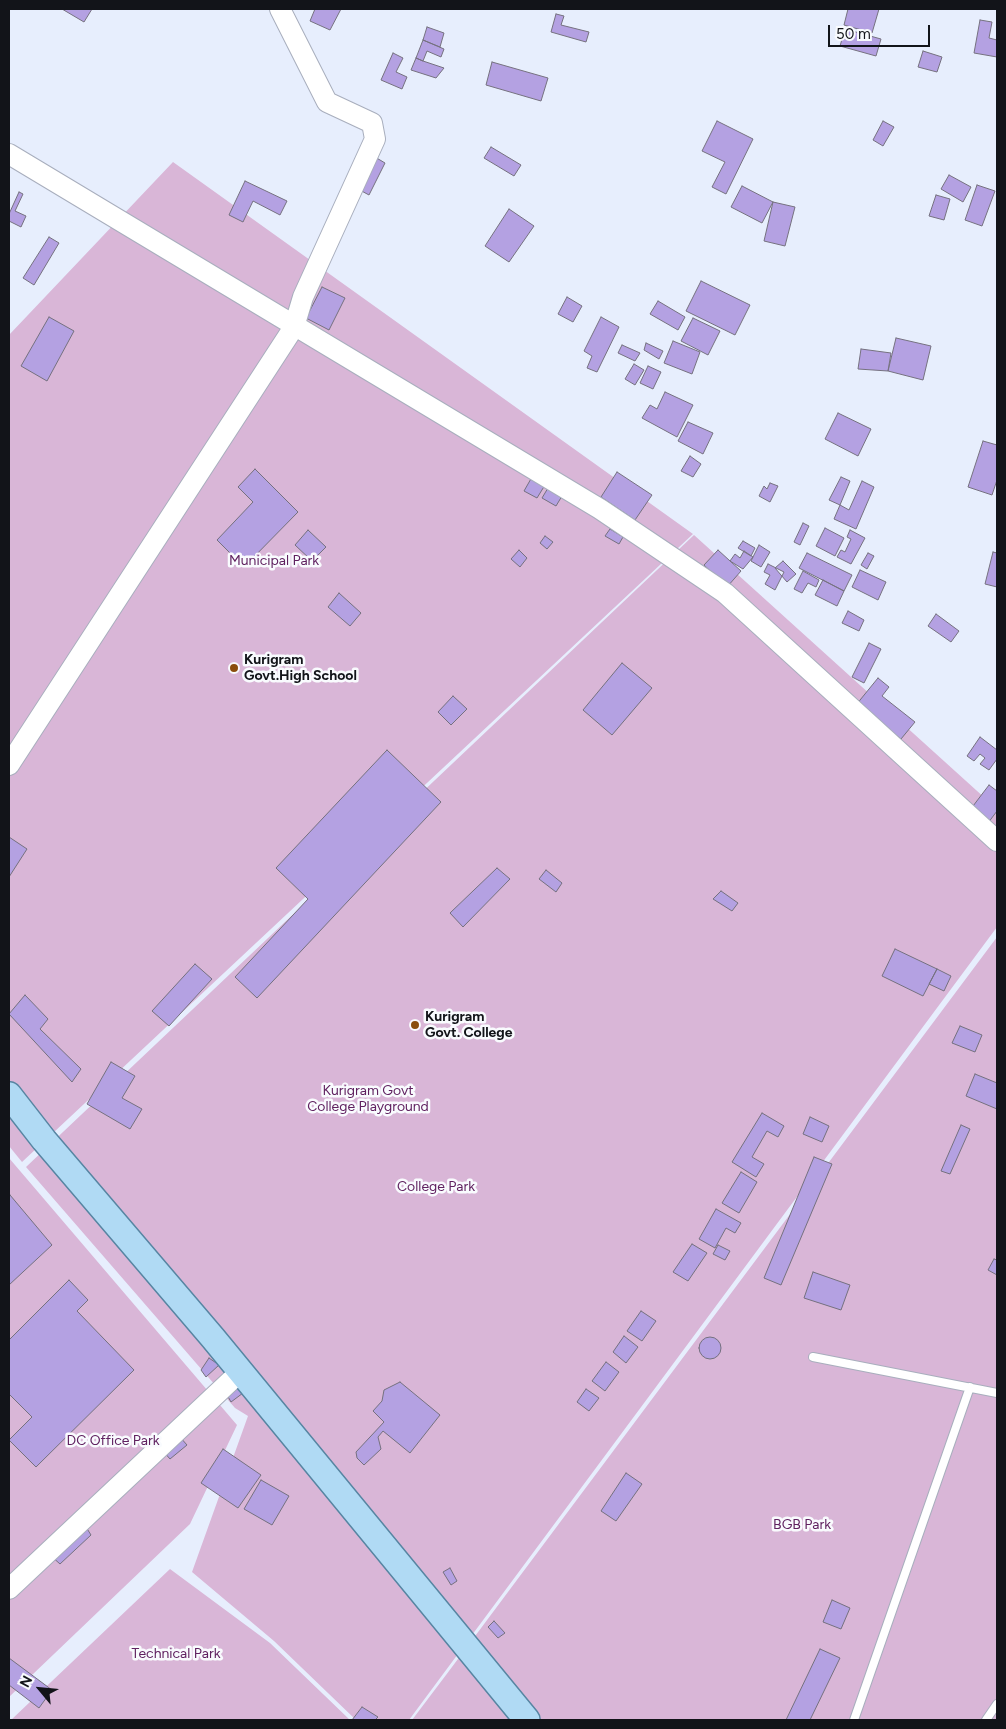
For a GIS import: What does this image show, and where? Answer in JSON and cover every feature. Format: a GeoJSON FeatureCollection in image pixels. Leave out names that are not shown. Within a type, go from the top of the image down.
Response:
{"type":"FeatureCollection","features":[{"type":"Feature","properties":{"kind":"main road"},"geometry":{"type":"LineString","coordinates":[[9,1095],[44,1140],[240,1372],[527,1720]]}},
{"type":"Feature","properties":{"kind":"street"},"geometry":{"type":"LineString","coordinates":[[9,765],[294,327],[303,297],[375,139],[372,123],[327,102],[280,9]]}},
{"type":"Feature","properties":{"kind":"street"},"geometry":{"type":"LineString","coordinates":[[9,154],[294,327],[600,509],[725,593],[997,841]]}},
{"type":"Feature","properties":{"kind":"street"},"geometry":{"type":"LineString","coordinates":[[9,1588],[240,1372]]}},
{"type":"Feature","properties":{"kind":"lane"},"geometry":{"type":"LineString","coordinates":[[813,1358],[997,1393]]}},
{"type":"Feature","properties":{"kind":"lane"},"geometry":{"type":"LineString","coordinates":[[854,1720],[970,1387]]}},
{"type":"Feature","properties":{"kind":"lane"},"geometry":{"type":"LineString","coordinates":[[986,1720],[997,1704]]}},
{"type":"Feature","properties":{"kind":"green space","name":"Municipal Park"},"geometry":{"type":"Polygon","coordinates":[[[173,162],[693,534],[22,1162],[9,1146],[9,335],[173,162]]]}},
{"type":"Feature","properties":{"kind":"green space","name":"College Park"},"geometry":{"type":"Polygon","coordinates":[[[694,535],[997,809],[997,927],[409,1720],[356,1720],[274,1641],[192,1572],[248,1416],[235,1408],[26,1167],[694,535]]]}},
{"type":"Feature","properties":{"kind":"green space","name":"BGB Park"},"geometry":{"type":"Polygon","coordinates":[[[997,937],[997,1720],[412,1720],[446,1675],[997,937]]]}},
{"type":"Feature","properties":{"kind":"green space","name":"DC Office Park"},"geometry":{"type":"Polygon","coordinates":[[[9,1158],[237,1425],[190,1524],[9,1697],[9,1158]]]}},
{"type":"Feature","properties":{"kind":"green space","name":"Technical Park"},"geometry":{"type":"Polygon","coordinates":[[[170,1569],[270,1643],[350,1720],[11,1720],[170,1569]]]}},
{"type":"Feature","properties":{"kind":"building"},"geometry":{"type":"Polygon","coordinates":[[[62,9],[92,9],[84,22],[62,9]]]}},
{"type":"Feature","properties":{"kind":"building"},"geometry":{"type":"Polygon","coordinates":[[[315,9],[341,9],[330,30],[310,21],[315,9]]]}},
{"type":"Feature","properties":{"kind":"building"},"geometry":{"type":"Polygon","coordinates":[[[848,9],[879,9],[872,33],[844,25],[848,9]]]}},
{"type":"Feature","properties":{"kind":"building"},"geometry":{"type":"Polygon","coordinates":[[[556,14],[564,16],[561,25],[589,32],[586,42],[551,32],[556,14]]]}},
{"type":"Feature","properties":{"kind":"building"},"geometry":{"type":"Polygon","coordinates":[[[980,20],[992,22],[989,38],[997,40],[997,57],[974,53],[980,20]]]}},
{"type":"Feature","properties":{"kind":"building"},"geometry":{"type":"Polygon","coordinates":[[[427,27],[444,33],[440,47],[423,40],[427,27]]]}},
{"type":"Feature","properties":{"kind":"building"},"geometry":{"type":"Polygon","coordinates":[[[845,29],[881,39],[876,56],[840,46],[845,29]]]}},
{"type":"Feature","properties":{"kind":"building"},"geometry":{"type":"Polygon","coordinates":[[[423,40],[444,49],[441,57],[427,51],[423,61],[416,58],[423,40]]]}},
{"type":"Feature","properties":{"kind":"building"},"geometry":{"type":"Polygon","coordinates":[[[923,51],[942,57],[937,72],[918,67],[923,51]]]}},
{"type":"Feature","properties":{"kind":"building"},"geometry":{"type":"Polygon","coordinates":[[[393,53],[403,58],[396,72],[407,77],[402,89],[381,80],[393,53]]]}},
{"type":"Feature","properties":{"kind":"building"},"geometry":{"type":"Polygon","coordinates":[[[416,58],[444,68],[436,78],[411,70],[416,58]]]}},
{"type":"Feature","properties":{"kind":"building"},"geometry":{"type":"Polygon","coordinates":[[[492,62],[548,78],[541,101],[486,85],[492,62]]]}},
{"type":"Feature","properties":{"kind":"building"},"geometry":{"type":"Polygon","coordinates":[[[717,121],[753,139],[726,194],[712,187],[725,162],[702,151],[717,121]]]}},
{"type":"Feature","properties":{"kind":"building"},"geometry":{"type":"Polygon","coordinates":[[[883,121],[894,127],[883,146],[873,140],[883,121]]]}},
{"type":"Feature","properties":{"kind":"building"},"geometry":{"type":"Polygon","coordinates":[[[491,147],[521,165],[514,176],[484,158],[491,147]]]}},
{"type":"Feature","properties":{"kind":"building"},"geometry":{"type":"Polygon","coordinates":[[[375,157],[385,163],[369,195],[358,189],[375,157]]]}},
{"type":"Feature","properties":{"kind":"building"},"geometry":{"type":"Polygon","coordinates":[[[949,175],[971,187],[963,202],[941,189],[949,175]]]}},
{"type":"Feature","properties":{"kind":"building"},"geometry":{"type":"Polygon","coordinates":[[[245,181],[287,201],[280,215],[253,201],[243,222],[229,215],[245,181]]]}},
{"type":"Feature","properties":{"kind":"building"},"geometry":{"type":"Polygon","coordinates":[[[977,185],[995,191],[982,226],[965,220],[977,185]]]}},
{"type":"Feature","properties":{"kind":"building"},"geometry":{"type":"Polygon","coordinates":[[[742,186],[773,202],[762,223],[731,207],[742,186]]]}},
{"type":"Feature","properties":{"kind":"building"},"geometry":{"type":"Polygon","coordinates":[[[19,192],[23,194],[15,211],[26,216],[21,227],[9,221],[9,214],[19,192]]]}},
{"type":"Feature","properties":{"kind":"building"},"geometry":{"type":"Polygon","coordinates":[[[936,195],[950,199],[944,220],[929,216],[936,195]]]}},
{"type":"Feature","properties":{"kind":"building"},"geometry":{"type":"Polygon","coordinates":[[[773,202],[795,207],[785,246],[764,241],[773,202]]]}},
{"type":"Feature","properties":{"kind":"building"},"geometry":{"type":"Polygon","coordinates":[[[509,209],[534,226],[509,262],[485,246],[509,209]]]}},
{"type":"Feature","properties":{"kind":"building"},"geometry":{"type":"Polygon","coordinates":[[[49,237],[59,243],[34,285],[23,278],[49,237]]]}},
{"type":"Feature","properties":{"kind":"building"},"geometry":{"type":"Polygon","coordinates":[[[701,281],[750,305],[735,335],[686,311],[701,281]]]}},
{"type":"Feature","properties":{"kind":"building"},"geometry":{"type":"Polygon","coordinates":[[[322,287],[345,298],[329,330],[306,318],[322,287]]]}},
{"type":"Feature","properties":{"kind":"building"},"geometry":{"type":"Polygon","coordinates":[[[567,297],[582,306],[573,322],[558,314],[567,297]]]}},
{"type":"Feature","properties":{"kind":"building"},"geometry":{"type":"Polygon","coordinates":[[[658,301],[685,317],[678,330],[650,314],[658,301]]]}},
{"type":"Feature","properties":{"kind":"building"},"geometry":{"type":"Polygon","coordinates":[[[49,317],[74,331],[47,381],[21,366],[49,317]]]}},
{"type":"Feature","properties":{"kind":"building"},"geometry":{"type":"Polygon","coordinates":[[[601,317],[619,327],[597,372],[587,368],[592,356],[584,351],[601,317]]]}},
{"type":"Feature","properties":{"kind":"building"},"geometry":{"type":"Polygon","coordinates":[[[693,318],[720,331],[708,355],[681,341],[693,318]]]}},
{"type":"Feature","properties":{"kind":"building"},"geometry":{"type":"Polygon","coordinates":[[[896,338],[931,346],[923,380],[888,371],[896,338]]]}},
{"type":"Feature","properties":{"kind":"building"},"geometry":{"type":"Polygon","coordinates":[[[673,341],[700,352],[692,374],[664,363],[673,341]]]}},
{"type":"Feature","properties":{"kind":"building"},"geometry":{"type":"Polygon","coordinates":[[[646,343],[663,351],[659,359],[644,350],[646,343]]]}},
{"type":"Feature","properties":{"kind":"building"},"geometry":{"type":"Polygon","coordinates":[[[622,345],[640,353],[635,361],[618,353],[622,345]]]}},
{"type":"Feature","properties":{"kind":"building"},"geometry":{"type":"Polygon","coordinates":[[[861,349],[891,353],[888,371],[858,369],[861,349]]]}},
{"type":"Feature","properties":{"kind":"building"},"geometry":{"type":"Polygon","coordinates":[[[634,364],[644,370],[635,385],[625,379],[634,364]]]}},
{"type":"Feature","properties":{"kind":"building"},"geometry":{"type":"Polygon","coordinates":[[[648,366],[661,372],[653,389],[640,383],[648,366]]]}},
{"type":"Feature","properties":{"kind":"building"},"geometry":{"type":"Polygon","coordinates":[[[665,392],[693,405],[677,437],[642,418],[650,405],[657,409],[665,392]]]}},
{"type":"Feature","properties":{"kind":"building"},"geometry":{"type":"Polygon","coordinates":[[[838,413],[871,429],[858,456],[825,439],[838,413]]]}},
{"type":"Feature","properties":{"kind":"building"},"geometry":{"type":"Polygon","coordinates":[[[688,422],[713,433],[703,454],[678,441],[688,422]]]}},
{"type":"Feature","properties":{"kind":"building"},"geometry":{"type":"Polygon","coordinates":[[[983,441],[997,445],[997,480],[992,495],[968,487],[983,441]]]}},
{"type":"Feature","properties":{"kind":"building"},"geometry":{"type":"Polygon","coordinates":[[[690,456],[701,464],[693,477],[681,471],[690,456]]]}},
{"type":"Feature","properties":{"kind":"building"},"geometry":{"type":"Polygon","coordinates":[[[255,469],[298,512],[244,567],[217,540],[253,502],[238,487],[255,469]]]}},
{"type":"Feature","properties":{"kind":"building"},"geometry":{"type":"Polygon","coordinates":[[[617,472],[652,495],[635,520],[601,497],[617,472]]]}},
{"type":"Feature","properties":{"kind":"building"},"geometry":{"type":"Polygon","coordinates":[[[532,477],[545,485],[537,498],[524,491],[532,477]]]}},
{"type":"Feature","properties":{"kind":"building"},"geometry":{"type":"Polygon","coordinates":[[[841,477],[850,481],[840,505],[829,500],[841,477]]]}},
{"type":"Feature","properties":{"kind":"building"},"geometry":{"type":"Polygon","coordinates":[[[862,481],[874,487],[856,529],[834,519],[840,505],[849,510],[862,481]]]}},
{"type":"Feature","properties":{"kind":"building"},"geometry":{"type":"Polygon","coordinates":[[[770,483],[778,486],[770,502],[759,496],[764,486],[767,489],[770,483]]]}},
{"type":"Feature","properties":{"kind":"building"},"geometry":{"type":"Polygon","coordinates":[[[548,488],[562,496],[556,506],[542,498],[548,488]]]}},
{"type":"Feature","properties":{"kind":"building"},"geometry":{"type":"Polygon","coordinates":[[[803,523],[809,526],[800,545],[794,542],[803,523]]]}},
{"type":"Feature","properties":{"kind":"building"},"geometry":{"type":"Polygon","coordinates":[[[825,528],[844,538],[835,556],[816,546],[825,528]]]}},
{"type":"Feature","properties":{"kind":"building"},"geometry":{"type":"Polygon","coordinates":[[[610,529],[623,537],[619,544],[605,536],[610,529]]]}},
{"type":"Feature","properties":{"kind":"building"},"geometry":{"type":"Polygon","coordinates":[[[308,530],[326,547],[312,561],[295,545],[308,530]]]}},
{"type":"Feature","properties":{"kind":"building"},"geometry":{"type":"Polygon","coordinates":[[[850,530],[865,538],[851,564],[837,557],[841,550],[845,552],[851,539],[847,537],[850,530]]]}},
{"type":"Feature","properties":{"kind":"building"},"geometry":{"type":"Polygon","coordinates":[[[545,536],[553,542],[547,549],[540,543],[545,536]]]}},
{"type":"Feature","properties":{"kind":"building"},"geometry":{"type":"Polygon","coordinates":[[[743,541],[755,548],[751,556],[738,548],[743,541]]]}},
{"type":"Feature","properties":{"kind":"building"},"geometry":{"type":"Polygon","coordinates":[[[759,545],[770,552],[761,567],[751,561],[759,545]]]}},
{"type":"Feature","properties":{"kind":"building"},"geometry":{"type":"Polygon","coordinates":[[[519,550],[527,558],[520,567],[511,559],[519,550]]]}},
{"type":"Feature","properties":{"kind":"building"},"geometry":{"type":"Polygon","coordinates":[[[718,550],[741,571],[727,587],[704,565],[718,550]]]}},
{"type":"Feature","properties":{"kind":"building"},"geometry":{"type":"Polygon","coordinates":[[[744,551],[753,557],[743,569],[730,561],[735,554],[740,558],[744,551]]]}},
{"type":"Feature","properties":{"kind":"building"},"geometry":{"type":"Polygon","coordinates":[[[993,552],[997,553],[997,587],[985,584],[993,552]]]}},
{"type":"Feature","properties":{"kind":"building"},"geometry":{"type":"Polygon","coordinates":[[[807,553],[852,575],[844,591],[799,568],[807,553]]]}},
{"type":"Feature","properties":{"kind":"building"},"geometry":{"type":"Polygon","coordinates":[[[868,553],[874,556],[867,569],[861,565],[868,553]]]}},
{"type":"Feature","properties":{"kind":"building"},"geometry":{"type":"Polygon","coordinates":[[[783,561],[796,574],[787,582],[775,568],[783,561]]]}},
{"type":"Feature","properties":{"kind":"building"},"geometry":{"type":"Polygon","coordinates":[[[768,564],[784,572],[775,590],[765,584],[770,575],[764,572],[768,564]]]}},
{"type":"Feature","properties":{"kind":"building"},"geometry":{"type":"Polygon","coordinates":[[[860,570],[886,582],[878,600],[852,587],[860,570]]]}},
{"type":"Feature","properties":{"kind":"building"},"geometry":{"type":"Polygon","coordinates":[[[803,571],[819,580],[816,587],[808,583],[802,593],[794,589],[803,571]]]}},
{"type":"Feature","properties":{"kind":"building"},"geometry":{"type":"Polygon","coordinates":[[[823,580],[844,591],[837,606],[815,595],[823,580]]]}},
{"type":"Feature","properties":{"kind":"building"},"geometry":{"type":"Polygon","coordinates":[[[339,593],[361,613],[350,626],[328,607],[339,593]]]}},
{"type":"Feature","properties":{"kind":"building"},"geometry":{"type":"Polygon","coordinates":[[[848,611],[864,620],[859,631],[842,623],[848,611]]]}},
{"type":"Feature","properties":{"kind":"building"},"geometry":{"type":"Polygon","coordinates":[[[936,614],[959,631],[951,642],[928,626],[936,614]]]}},
{"type":"Feature","properties":{"kind":"building"},"geometry":{"type":"Polygon","coordinates":[[[869,643],[881,649],[864,683],[852,677],[869,643]]]}},
{"type":"Feature","properties":{"kind":"building"},"geometry":{"type":"Polygon","coordinates":[[[622,663],[652,688],[612,735],[583,710],[622,663]]]}},
{"type":"Feature","properties":{"kind":"building"},"geometry":{"type":"Polygon","coordinates":[[[878,678],[889,687],[882,696],[915,722],[901,739],[856,705],[878,678]]]}},
{"type":"Feature","properties":{"kind":"building"},"geometry":{"type":"Polygon","coordinates":[[[453,696],[467,709],[451,725],[438,712],[453,696]]]}},
{"type":"Feature","properties":{"kind":"building"},"geometry":{"type":"Polygon","coordinates":[[[980,737],[997,750],[997,759],[989,770],[980,764],[985,758],[980,754],[974,761],[967,756],[980,737]]]}},
{"type":"Feature","properties":{"kind":"building"},"geometry":{"type":"Polygon","coordinates":[[[387,750],[441,802],[257,998],[235,977],[308,899],[276,868],[387,750]]]}},
{"type":"Feature","properties":{"kind":"building"},"geometry":{"type":"Polygon","coordinates":[[[989,785],[997,791],[997,811],[988,823],[970,810],[989,785]]]}},
{"type":"Feature","properties":{"kind":"building"},"geometry":{"type":"Polygon","coordinates":[[[9,837],[27,849],[9,877],[9,837]]]}},
{"type":"Feature","properties":{"kind":"building"},"geometry":{"type":"Polygon","coordinates":[[[497,868],[510,879],[463,927],[450,913],[497,868]]]}},
{"type":"Feature","properties":{"kind":"building"},"geometry":{"type":"Polygon","coordinates":[[[546,870],[562,883],[556,892],[539,879],[546,870]]]}},
{"type":"Feature","properties":{"kind":"building"},"geometry":{"type":"Polygon","coordinates":[[[721,891],[738,903],[732,911],[713,899],[721,891]]]}},
{"type":"Feature","properties":{"kind":"building"},"geometry":{"type":"Polygon","coordinates":[[[895,949],[937,969],[923,996],[882,976],[895,949]]]}},
{"type":"Feature","properties":{"kind":"building"},"geometry":{"type":"Polygon","coordinates":[[[195,964],[212,979],[169,1026],[152,1011],[195,964]]]}},
{"type":"Feature","properties":{"kind":"building"},"geometry":{"type":"Polygon","coordinates":[[[937,969],[951,976],[944,991],[929,984],[937,969]]]}},
{"type":"Feature","properties":{"kind":"building"},"geometry":{"type":"Polygon","coordinates":[[[25,995],[48,1019],[40,1029],[81,1069],[72,1082],[9,1014],[25,995]]]}},
{"type":"Feature","properties":{"kind":"building"},"geometry":{"type":"Polygon","coordinates":[[[960,1026],[982,1035],[975,1052],[952,1043],[960,1026]]]}},
{"type":"Feature","properties":{"kind":"building"},"geometry":{"type":"Polygon","coordinates":[[[111,1062],[135,1076],[122,1098],[142,1109],[130,1129],[87,1104],[111,1062]]]}},
{"type":"Feature","properties":{"kind":"building"},"geometry":{"type":"Polygon","coordinates":[[[975,1074],[997,1083],[997,1109],[966,1096],[975,1074]]]}},
{"type":"Feature","properties":{"kind":"building"},"geometry":{"type":"Polygon","coordinates":[[[762,1113],[784,1126],[778,1137],[767,1131],[752,1157],[764,1164],[756,1177],[732,1162],[762,1113]]]}},
{"type":"Feature","properties":{"kind":"building"},"geometry":{"type":"Polygon","coordinates":[[[810,1117],[829,1126],[822,1142],[803,1134],[810,1117]]]}},
{"type":"Feature","properties":{"kind":"building"},"geometry":{"type":"Polygon","coordinates":[[[961,1125],[970,1129],[950,1174],[941,1171],[961,1125]]]}},
{"type":"Feature","properties":{"kind":"building"},"geometry":{"type":"Polygon","coordinates":[[[814,1157],[832,1164],[781,1285],[764,1278],[814,1157]]]}},
{"type":"Feature","properties":{"kind":"building"},"geometry":{"type":"Polygon","coordinates":[[[741,1172],[757,1182],[739,1213],[722,1203],[741,1172]]]}},
{"type":"Feature","properties":{"kind":"building"},"geometry":{"type":"Polygon","coordinates":[[[10,1195],[52,1245],[9,1285],[9,1197],[10,1195]]]}},
{"type":"Feature","properties":{"kind":"building"},"geometry":{"type":"Polygon","coordinates":[[[716,1209],[741,1223],[735,1233],[726,1228],[715,1248],[699,1239],[716,1209]]]}},
{"type":"Feature","properties":{"kind":"building"},"geometry":{"type":"Polygon","coordinates":[[[692,1244],[707,1253],[688,1281],[673,1272],[692,1244]]]}},
{"type":"Feature","properties":{"kind":"building"},"geometry":{"type":"Polygon","coordinates":[[[718,1245],[730,1251],[725,1260],[713,1254],[718,1245]]]}},
{"type":"Feature","properties":{"kind":"building"},"geometry":{"type":"Polygon","coordinates":[[[994,1259],[997,1260],[997,1275],[988,1270],[994,1259]]]}},
{"type":"Feature","properties":{"kind":"building"},"geometry":{"type":"Polygon","coordinates":[[[813,1272],[850,1285],[841,1310],[804,1298],[813,1272]]]}},
{"type":"Feature","properties":{"kind":"building"},"geometry":{"type":"Polygon","coordinates":[[[69,1280],[88,1300],[77,1311],[134,1370],[36,1467],[9,1440],[32,1417],[9,1394],[9,1340],[69,1280]]]}},
{"type":"Feature","properties":{"kind":"building"},"geometry":{"type":"Polygon","coordinates":[[[641,1311],[656,1321],[642,1341],[627,1331],[641,1311]]]}},
{"type":"Feature","properties":{"kind":"building"},"geometry":{"type":"Polygon","coordinates":[[[624,1336],[638,1347],[626,1363],[613,1352],[624,1336]]]}},
{"type":"Feature","properties":{"kind":"building"},"geometry":{"type":"Polygon","coordinates":[[[710,1337],[718,1340],[721,1348],[718,1356],[710,1359],[702,1356],[699,1348],[702,1340],[710,1337]]]}},
{"type":"Feature","properties":{"kind":"building"},"geometry":{"type":"Polygon","coordinates":[[[209,1358],[219,1365],[206,1377],[201,1370],[209,1358]]]}},
{"type":"Feature","properties":{"kind":"building"},"geometry":{"type":"Polygon","coordinates":[[[606,1362],[619,1372],[605,1391],[592,1381],[606,1362]]]}},
{"type":"Feature","properties":{"kind":"building"},"geometry":{"type":"Polygon","coordinates":[[[240,1379],[247,1390],[231,1402],[226,1393],[240,1379]]]}},
{"type":"Feature","properties":{"kind":"building"},"geometry":{"type":"Polygon","coordinates":[[[400,1382],[440,1415],[410,1453],[383,1431],[378,1437],[381,1449],[364,1465],[357,1458],[356,1452],[384,1422],[373,1411],[382,1401],[384,1390],[400,1382]]]}},
{"type":"Feature","properties":{"kind":"building"},"geometry":{"type":"Polygon","coordinates":[[[586,1389],[599,1398],[589,1411],[577,1402],[586,1389]]]}},
{"type":"Feature","properties":{"kind":"building"},"geometry":{"type":"Polygon","coordinates":[[[180,1437],[187,1445],[170,1459],[163,1451],[180,1437]]]}},
{"type":"Feature","properties":{"kind":"building"},"geometry":{"type":"Polygon","coordinates":[[[223,1449],[261,1475],[238,1508],[201,1483],[223,1449]]]}},
{"type":"Feature","properties":{"kind":"building"},"geometry":{"type":"Polygon","coordinates":[[[626,1473],[642,1484],[616,1521],[601,1511],[626,1473]]]}},
{"type":"Feature","properties":{"kind":"building"},"geometry":{"type":"Polygon","coordinates":[[[261,1480],[289,1496],[272,1525],[244,1509],[261,1480]]]}},
{"type":"Feature","properties":{"kind":"building"},"geometry":{"type":"Polygon","coordinates":[[[86,1527],[91,1535],[60,1564],[50,1555],[86,1527]]]}},
{"type":"Feature","properties":{"kind":"building"},"geometry":{"type":"Polygon","coordinates":[[[450,1568],[457,1581],[451,1585],[443,1572],[450,1568]]]}},
{"type":"Feature","properties":{"kind":"building"},"geometry":{"type":"Polygon","coordinates":[[[832,1600],[850,1608],[841,1629],[823,1622],[832,1600]]]}},
{"type":"Feature","properties":{"kind":"building"},"geometry":{"type":"Polygon","coordinates":[[[494,1621],[505,1633],[498,1638],[488,1627],[494,1621]]]}},
{"type":"Feature","properties":{"kind":"building"},"geometry":{"type":"Polygon","coordinates":[[[820,1649],[840,1658],[810,1720],[786,1720],[820,1649]]]}},
{"type":"Feature","properties":{"kind":"building"},"geometry":{"type":"Polygon","coordinates":[[[9,1658],[52,1690],[39,1708],[9,1685],[9,1658]]]}},
{"type":"Feature","properties":{"kind":"building"},"geometry":{"type":"Polygon","coordinates":[[[362,1707],[378,1717],[375,1720],[352,1720],[362,1707]]]}},
{"type":"Feature","properties":{"kind":"place","name":"Kurigram Govt.High School"},"geometry":{"type":"Point","coordinates":[234,668]}},
{"type":"Feature","properties":{"kind":"place","name":"Kurigram Govt. College"},"geometry":{"type":"Point","coordinates":[415,1025]}},
{"type":"Feature","properties":{"kind":"park label","name":"Kurigram Govt College Playground"},"geometry":{"type":"Point","coordinates":[368,1100]}}]}
